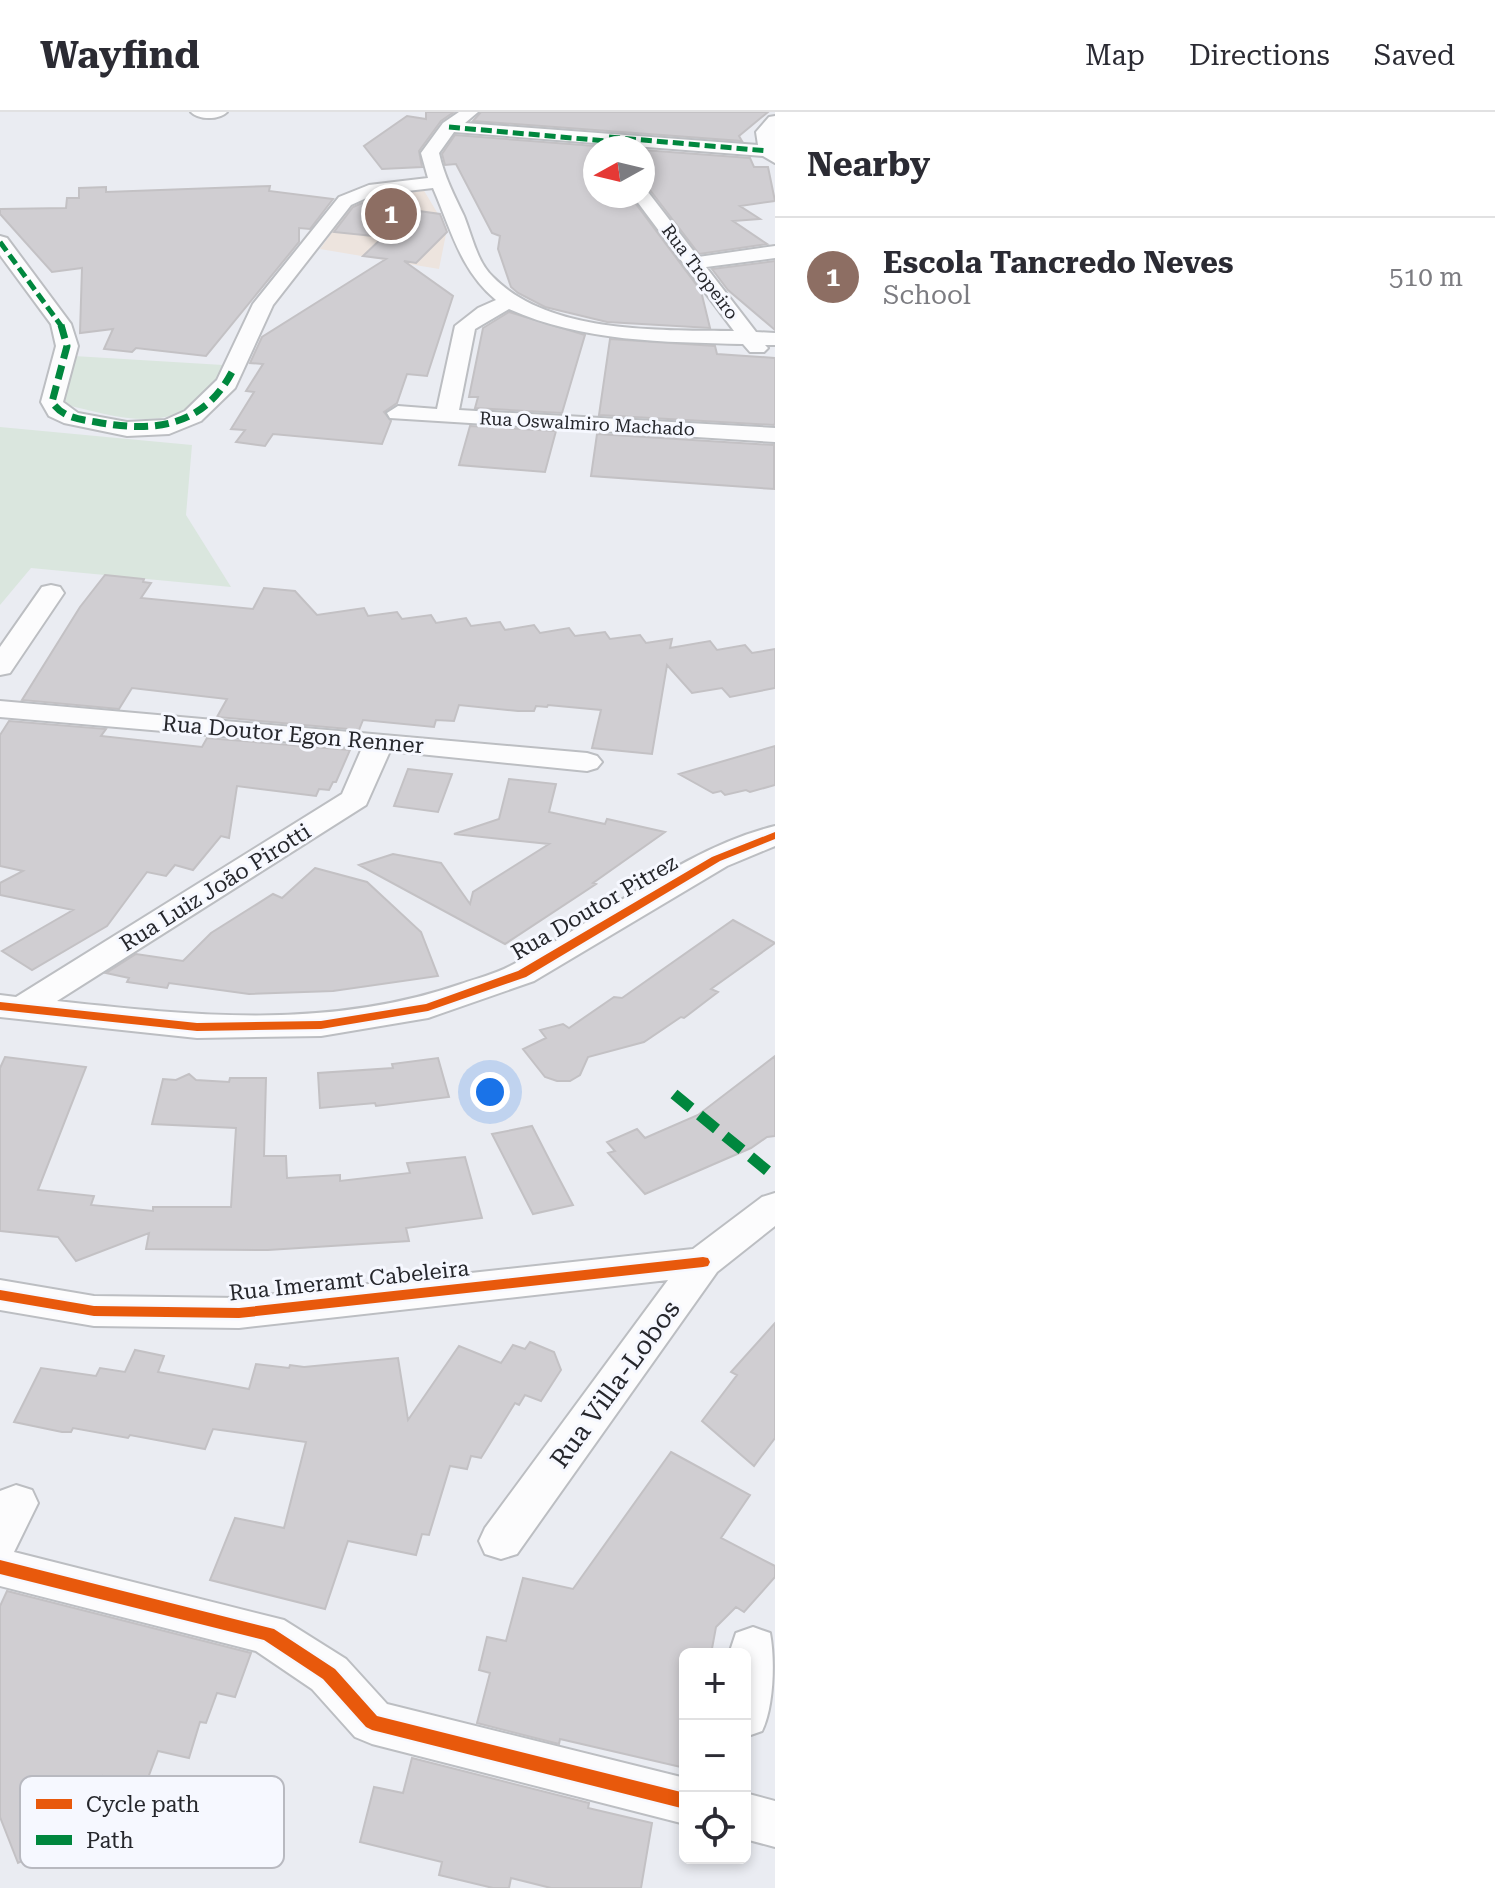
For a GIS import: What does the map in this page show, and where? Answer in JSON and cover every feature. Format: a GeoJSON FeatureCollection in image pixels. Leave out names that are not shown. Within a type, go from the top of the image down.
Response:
{"type":"FeatureCollection","features":[{"type":"Feature","properties":{"kind":"street"},"geometry":{"type":"LineString","coordinates":[[199,112],[219,112]]}},
{"type":"Feature","properties":{"kind":"street"},"geometry":{"type":"LineString","coordinates":[[470,112],[449,127],[430,153],[436,182],[454,215],[470,261],[466,270],[469,283],[480,296],[563,331],[601,339],[764,343]]}},
{"type":"Feature","properties":{"kind":"street"},"geometry":{"type":"LineString","coordinates":[[612,136],[625,120]]}},
{"type":"Feature","properties":{"kind":"street"},"geometry":{"type":"LineString","coordinates":[[655,146],[771,155],[764,132],[775,121]]}},
{"type":"Feature","properties":{"kind":"street"},"geometry":{"type":"LineString","coordinates":[[449,127],[583,140]]}},
{"type":"Feature","properties":{"kind":"street"},"geometry":{"type":"LineString","coordinates":[[0,242],[61,324],[67,346],[52,402],[57,411],[72,418],[127,429],[169,427],[193,416],[227,383],[263,304],[345,201],[369,190],[436,182]]}},
{"type":"Feature","properties":{"kind":"street","name":"Rua Tropeiro"},"geometry":{"type":"LineString","coordinates":[[651,208],[693,263],[764,343]]}},
{"type":"Feature","properties":{"kind":"street"},"geometry":{"type":"LineString","coordinates":[[693,263],[775,252]]}},
{"type":"Feature","properties":{"kind":"street"},"geometry":{"type":"LineString","coordinates":[[447,416],[465,326],[503,304]]}},
{"type":"Feature","properties":{"kind":"street","name":"Rua Oswalmiro Machado"},"geometry":{"type":"LineString","coordinates":[[398,413],[775,435]]}},
{"type":"Feature","properties":{"kind":"street"},"geometry":{"type":"LineString","coordinates":[[0,667],[51,593]]}},
{"type":"Feature","properties":{"kind":"street","name":"Rua Doutor Egon Renner"},"geometry":{"type":"LineString","coordinates":[[0,709],[587,762]]}},
{"type":"Feature","properties":{"kind":"street","name":"Rua Luiz João Pirotti"},"geometry":{"type":"LineString","coordinates":[[10,1007],[357,798],[380,741]]}},
{"type":"Feature","properties":{"kind":"street","name":"Rua Doutor Pitrez"},"geometry":{"type":"LineString","coordinates":[[10,1007],[197,1027],[321,1025],[428,1007],[522,974],[716,859],[775,835]]}},
{"type":"Feature","properties":{"kind":"street","name":"Rua Villa-Lobos"},"geometry":{"type":"LineString","coordinates":[[501,1541],[703,1262],[775,1206]]}},
{"type":"Feature","properties":{"kind":"street","name":"Rua Imeramt Cabeleira"},"geometry":{"type":"LineString","coordinates":[[0,1295],[94,1311],[239,1313],[703,1262]]}},
{"type":"Feature","properties":{"kind":"street"},"geometry":{"type":"LineString","coordinates":[[0,1567],[268,1634],[329,1674],[372,1722],[679,1799]]}},
{"type":"Feature","properties":{"kind":"street"},"geometry":{"type":"LineString","coordinates":[[751,1664],[753,1647]]}},
{"type":"Feature","properties":{"kind":"street"},"geometry":{"type":"LineString","coordinates":[[751,1818],[775,1824]]}},
{"type":"Feature","properties":{"kind":"shaded area"},"geometry":{"type":"Polygon","coordinates":[[[404,186],[423,189],[447,229],[439,269],[320,249],[355,199],[404,186]]]}},
{"type":"Feature","properties":{"kind":"shaded area"},"geometry":{"type":"Polygon","coordinates":[[[74,356],[223,365],[209,389],[193,405],[175,415],[155,419],[133,418],[63,404],[74,356]]]}},
{"type":"Feature","properties":{"kind":"shaded area"},"geometry":{"type":"Polygon","coordinates":[[[0,427],[192,445],[186,515],[231,587],[31,568],[0,605],[0,427]]]}},
{"type":"Feature","properties":{"kind":"building"},"geometry":{"type":"Polygon","coordinates":[[[426,112],[454,112],[441,121],[419,151],[422,167],[382,169],[364,146],[407,116],[426,119],[426,112]]]}},
{"type":"Feature","properties":{"kind":"building"},"geometry":{"type":"Polygon","coordinates":[[[481,112],[768,112],[739,136],[742,141],[473,121],[481,112]]]}},
{"type":"Feature","properties":{"kind":"building"},"geometry":{"type":"Polygon","coordinates":[[[455,135],[583,145],[583,208],[639,208],[701,291],[710,328],[607,322],[545,307],[518,293],[511,287],[498,249],[500,236],[492,233],[456,164],[445,165],[442,154],[455,135]]]}},
{"type":"Feature","properties":{"kind":"building"},"geometry":{"type":"Polygon","coordinates":[[[655,151],[750,158],[754,167],[768,167],[775,201],[740,206],[760,219],[733,221],[767,244],[699,254],[655,197],[655,151]]]}},
{"type":"Feature","properties":{"kind":"building"},"geometry":{"type":"Polygon","coordinates":[[[270,186],[269,191],[333,199],[310,229],[299,228],[299,242],[206,356],[136,348],[132,352],[104,349],[113,329],[80,333],[82,268],[52,272],[0,214],[0,209],[66,208],[67,198],[79,198],[79,188],[106,187],[106,192],[270,186]]]}},
{"type":"Feature","properties":{"kind":"building"},"geometry":{"type":"Polygon","coordinates":[[[362,203],[440,214],[447,232],[416,263],[404,261],[453,296],[427,376],[407,374],[397,403],[384,412],[391,421],[382,444],[273,434],[265,446],[236,442],[245,430],[231,429],[254,392],[246,391],[263,364],[250,363],[262,337],[386,259],[363,256],[383,237],[334,232],[353,207],[362,203]]]}},
{"type":"Feature","properties":{"kind":"building"},"geometry":{"type":"Polygon","coordinates":[[[775,261],[775,330],[728,290],[712,269],[775,261]]]}},
{"type":"Feature","properties":{"kind":"building"},"geometry":{"type":"Polygon","coordinates":[[[509,312],[585,335],[562,413],[475,408],[478,397],[469,397],[483,328],[509,312]]]}},
{"type":"Feature","properties":{"kind":"building"},"geometry":{"type":"Polygon","coordinates":[[[610,339],[715,346],[717,354],[775,358],[774,425],[599,415],[610,339]]]}},
{"type":"Feature","properties":{"kind":"building"},"geometry":{"type":"Polygon","coordinates":[[[470,426],[556,431],[545,472],[459,465],[470,426]]]}},
{"type":"Feature","properties":{"kind":"building"},"geometry":{"type":"Polygon","coordinates":[[[597,434],[774,445],[774,489],[591,476],[597,434]]]}},
{"type":"Feature","properties":{"kind":"building"},"geometry":{"type":"Polygon","coordinates":[[[105,575],[144,579],[143,582],[151,583],[141,598],[253,609],[264,588],[295,591],[317,615],[364,608],[368,616],[397,612],[402,619],[431,615],[436,623],[466,618],[471,626],[500,622],[505,630],[534,625],[540,633],[569,628],[575,636],[605,632],[610,639],[640,635],[646,643],[672,639],[670,648],[710,641],[717,650],[745,645],[752,653],[775,649],[775,688],[730,697],[722,688],[692,693],[667,665],[652,754],[592,748],[601,710],[548,705],[536,706],[534,711],[518,711],[459,705],[454,721],[436,720],[434,727],[363,720],[359,730],[217,717],[227,699],[132,688],[119,709],[22,700],[80,607],[105,575]]]}},
{"type":"Feature","properties":{"kind":"building"},"geometry":{"type":"Polygon","coordinates":[[[9,721],[106,729],[101,736],[202,747],[207,738],[350,750],[336,782],[329,790],[319,789],[316,796],[237,786],[229,838],[221,836],[193,870],[175,865],[166,876],[147,872],[107,926],[32,970],[2,951],[73,910],[0,895],[0,883],[23,871],[0,866],[0,735],[9,721]]]}},
{"type":"Feature","properties":{"kind":"building"},"geometry":{"type":"Polygon","coordinates":[[[775,746],[775,785],[725,795],[721,791],[713,793],[679,774],[775,746]]]}},
{"type":"Feature","properties":{"kind":"building"},"geometry":{"type":"Polygon","coordinates":[[[408,769],[452,774],[438,812],[394,806],[408,769]]]}},
{"type":"Feature","properties":{"kind":"building"},"geometry":{"type":"Polygon","coordinates":[[[509,779],[556,784],[549,812],[605,824],[607,819],[665,832],[593,883],[596,884],[505,944],[359,865],[393,854],[441,863],[470,904],[473,892],[549,844],[454,834],[499,819],[509,779]]]}},
{"type":"Feature","properties":{"kind":"building"},"geometry":{"type":"Polygon","coordinates":[[[315,868],[367,882],[421,932],[438,976],[333,991],[249,994],[169,983],[167,988],[127,982],[129,978],[106,973],[136,954],[183,961],[211,933],[273,894],[282,898],[315,868]]]}},
{"type":"Feature","properties":{"kind":"building"},"geometry":{"type":"Polygon","coordinates":[[[733,920],[775,943],[711,989],[718,992],[684,1018],[681,1017],[644,1042],[588,1057],[580,1075],[570,1081],[545,1077],[523,1049],[546,1038],[540,1030],[563,1024],[569,1028],[614,997],[622,998],[733,920]]]}},
{"type":"Feature","properties":{"kind":"building"},"geometry":{"type":"Polygon","coordinates":[[[775,1056],[775,1136],[645,1194],[608,1153],[615,1151],[607,1142],[637,1129],[645,1138],[698,1115],[775,1056]]]}},
{"type":"Feature","properties":{"kind":"building"},"geometry":{"type":"Polygon","coordinates":[[[5,1057],[86,1067],[38,1190],[94,1196],[91,1205],[153,1211],[153,1207],[231,1207],[236,1128],[152,1124],[163,1079],[176,1080],[189,1074],[196,1080],[229,1082],[230,1078],[266,1078],[264,1156],[286,1156],[287,1178],[340,1175],[340,1181],[410,1173],[407,1163],[465,1157],[482,1218],[406,1228],[409,1241],[268,1250],[146,1249],[149,1233],[76,1261],[58,1237],[0,1231],[0,1068],[5,1057]]]}},
{"type":"Feature","properties":{"kind":"building"},"geometry":{"type":"Polygon","coordinates":[[[438,1058],[449,1097],[376,1106],[375,1103],[320,1108],[318,1073],[393,1068],[392,1064],[438,1058]]]}},
{"type":"Feature","properties":{"kind":"building"},"geometry":{"type":"Polygon","coordinates":[[[532,1126],[573,1205],[533,1214],[492,1134],[532,1126]]]}},
{"type":"Feature","properties":{"kind":"building"},"geometry":{"type":"Polygon","coordinates":[[[775,1323],[775,1438],[754,1466],[702,1421],[737,1375],[731,1372],[775,1323]]]}},
{"type":"Feature","properties":{"kind":"building"},"geometry":{"type":"Polygon","coordinates":[[[530,1342],[554,1352],[561,1370],[541,1401],[525,1395],[519,1405],[515,1403],[481,1458],[471,1456],[467,1469],[450,1466],[429,1535],[422,1534],[416,1555],[348,1541],[325,1609],[210,1580],[235,1518],[284,1528],[306,1442],[213,1429],[205,1449],[130,1435],[128,1438],[73,1428],[71,1432],[62,1432],[14,1422],[41,1368],[96,1376],[100,1368],[125,1372],[135,1350],[164,1356],[158,1372],[249,1389],[256,1364],[289,1368],[290,1365],[304,1367],[398,1358],[408,1420],[459,1346],[501,1363],[513,1345],[525,1349],[530,1342]]]}},
{"type":"Feature","properties":{"kind":"building"},"geometry":{"type":"Polygon","coordinates":[[[671,1452],[750,1495],[721,1538],[775,1566],[775,1577],[744,1612],[736,1607],[716,1627],[712,1648],[679,1648],[679,1767],[560,1739],[559,1744],[477,1723],[490,1673],[479,1670],[487,1637],[506,1641],[523,1578],[573,1589],[671,1452]]]}},
{"type":"Feature","properties":{"kind":"building"},"geometry":{"type":"Polygon","coordinates":[[[7,1591],[251,1653],[235,1697],[217,1693],[206,1723],[200,1722],[189,1758],[158,1751],[149,1776],[20,1776],[18,1863],[0,1817],[0,1606],[7,1591]]]}},
{"type":"Feature","properties":{"kind":"building"},"geometry":{"type":"Polygon","coordinates":[[[412,1758],[589,1803],[588,1808],[652,1823],[641,1888],[551,1888],[511,1878],[509,1888],[493,1888],[439,1875],[442,1862],[360,1842],[374,1787],[403,1793],[412,1758]]]}},
{"type":"Feature","properties":{"kind":"marked path"},"geometry":{"type":"LineString","coordinates":[[449,127],[583,139]]}},
{"type":"Feature","properties":{"kind":"marked path"},"geometry":{"type":"LineString","coordinates":[[655,141],[768,151]]}},
{"type":"Feature","properties":{"kind":"marked path"},"geometry":{"type":"LineString","coordinates":[[0,242],[61,324],[67,346],[52,402],[65,415],[127,428],[169,425],[183,420],[210,400],[235,366]]}},
{"type":"Feature","properties":{"kind":"marked path"},"geometry":{"type":"LineString","coordinates":[[674,1094],[775,1177]]}},
{"type":"Feature","properties":{"kind":"cycle path"},"geometry":{"type":"LineString","coordinates":[[0,1006],[197,1027],[321,1025],[428,1007],[522,974],[716,859],[775,835]]}},
{"type":"Feature","properties":{"kind":"cycle path"},"geometry":{"type":"LineString","coordinates":[[0,1295],[94,1311],[239,1313],[703,1262]]}},
{"type":"Feature","properties":{"kind":"cycle path"},"geometry":{"type":"LineString","coordinates":[[0,1567],[268,1634],[329,1674],[372,1722],[679,1799]]}},
{"type":"Feature","properties":{"kind":"place","name":"Escola Tancredo Neves"},"geometry":{"type":"Point","coordinates":[391,214]}}]}
